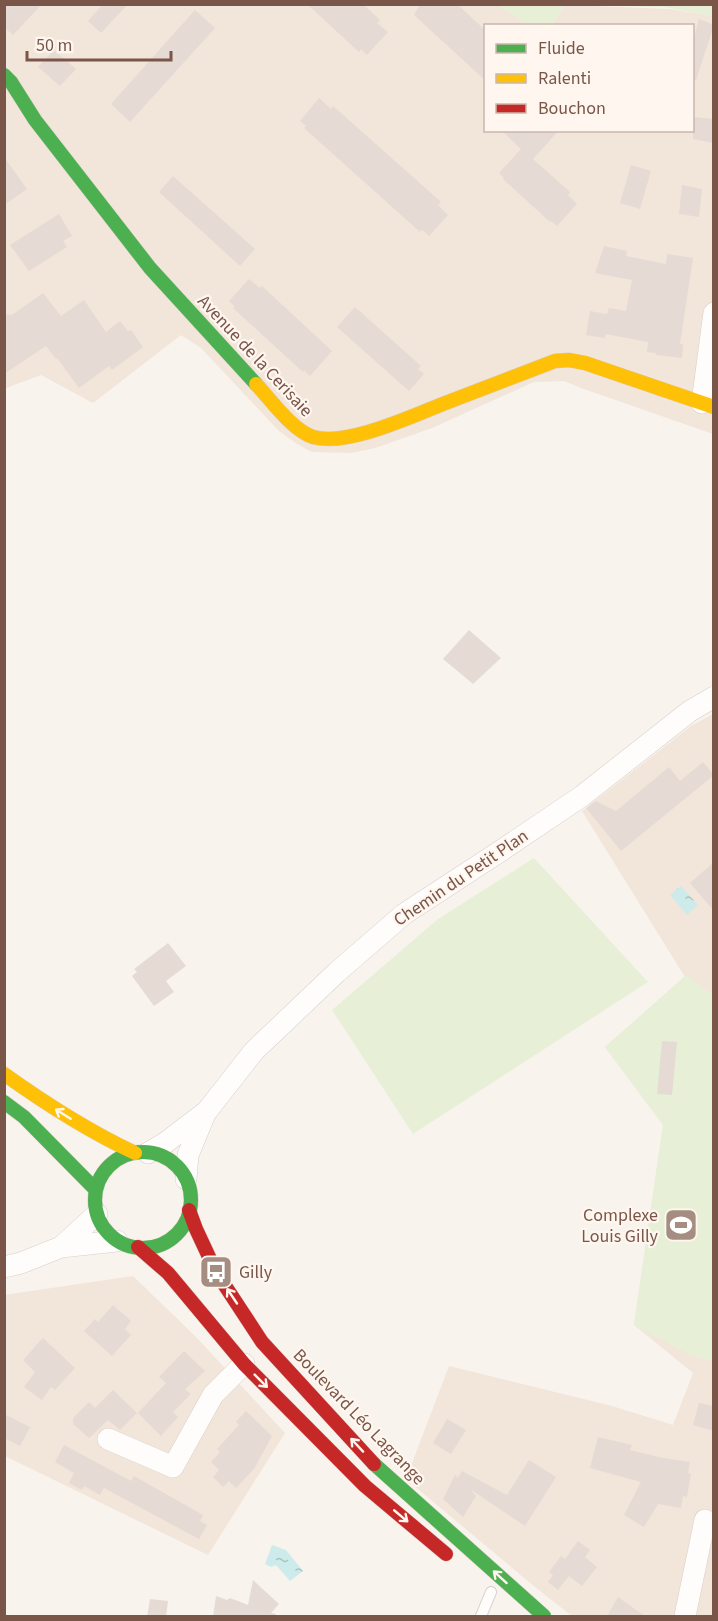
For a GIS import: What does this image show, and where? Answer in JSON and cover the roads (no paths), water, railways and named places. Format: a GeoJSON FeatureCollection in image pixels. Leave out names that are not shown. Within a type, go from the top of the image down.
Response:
{"type":"FeatureCollection","features":[{"type":"Feature","properties":{"kind":"main road","name":"Avenue de la Cerisaie"},"geometry":{"type":"LineString","coordinates":[[4,75],[35,120],[150,268],[302,432],[315,438],[331,439],[350,436],[379,428],[555,361],[569,360],[585,363],[708,405]]}},
{"type":"Feature","properties":{"kind":"main road"},"geometry":{"type":"LineString","coordinates":[[4,1074],[72,1120],[114,1143],[170,1161],[179,1169],[186,1179],[191,1200],[184,1223],[176,1234],[165,1242],[152,1247],[138,1248]]}},
{"type":"Feature","properties":{"kind":"main road"},"geometry":{"type":"LineString","coordinates":[[4,1102],[24,1117],[96,1190]]}},
{"type":"Feature","properties":{"kind":"main road"},"geometry":{"type":"LineString","coordinates":[[142,1153],[122,1157],[110,1165],[101,1177],[96,1190],[95,1202],[97,1214],[105,1229],[117,1241],[138,1248],[168,1273],[243,1364],[365,1486],[455,1561]]}},
{"type":"Feature","properties":{"kind":"main road","name":"Boulevard Léo Lagrange"},"geometry":{"type":"LineString","coordinates":[[189,1210],[216,1272],[262,1342],[379,1469],[544,1617]]}},
{"type":"Feature","properties":{"kind":"street"},"geometry":{"type":"LineString","coordinates":[[708,405],[714,313]]}},
{"type":"Feature","properties":{"kind":"street","name":"Chemin du Petit Plan"},"geometry":{"type":"LineString","coordinates":[[142,1153],[165,1143],[207,1111],[254,1051],[336,973],[405,914],[582,796],[690,711],[714,697]]}},
{"type":"Feature","properties":{"kind":"street","name":"Chemin du Petit Plan"},"geometry":{"type":"LineString","coordinates":[[186,1179],[188,1155],[207,1111]]}},
{"type":"Feature","properties":{"kind":"street"},"geometry":{"type":"LineString","coordinates":[[61,1247],[97,1214]]}},
{"type":"Feature","properties":{"kind":"street"},"geometry":{"type":"LineString","coordinates":[[4,1267],[21,1263],[61,1247],[117,1241]]}},
{"type":"Feature","properties":{"kind":"street"},"geometry":{"type":"LineString","coordinates":[[108,1438],[173,1467],[213,1395],[243,1364]]}},
{"type":"Feature","properties":{"kind":"street"},"geometry":{"type":"LineString","coordinates":[[685,1617],[705,1520]]}},
{"type":"Feature","properties":{"kind":"lane"},"geometry":{"type":"LineString","coordinates":[[481,1617],[491,1591]]}},
{"type":"Feature","properties":{"kind":"water"},"geometry":{"type":"Polygon","coordinates":[[[681,886],[698,905],[687,915],[670,895],[681,886]]]}},
{"type":"Feature","properties":{"kind":"water"},"geometry":{"type":"Polygon","coordinates":[[[272,1545],[286,1550],[303,1571],[290,1581],[276,1565],[271,1567],[265,1564],[272,1545]]]}},
{"type":"Feature","properties":{"kind":"place","name":"Complexe Louis Gilly"},"geometry":{"type":"Point","coordinates":[681,1225]}},
{"type":"Feature","properties":{"kind":"place","name":"Gilly"},"geometry":{"type":"Point","coordinates":[216,1272]}}]}
